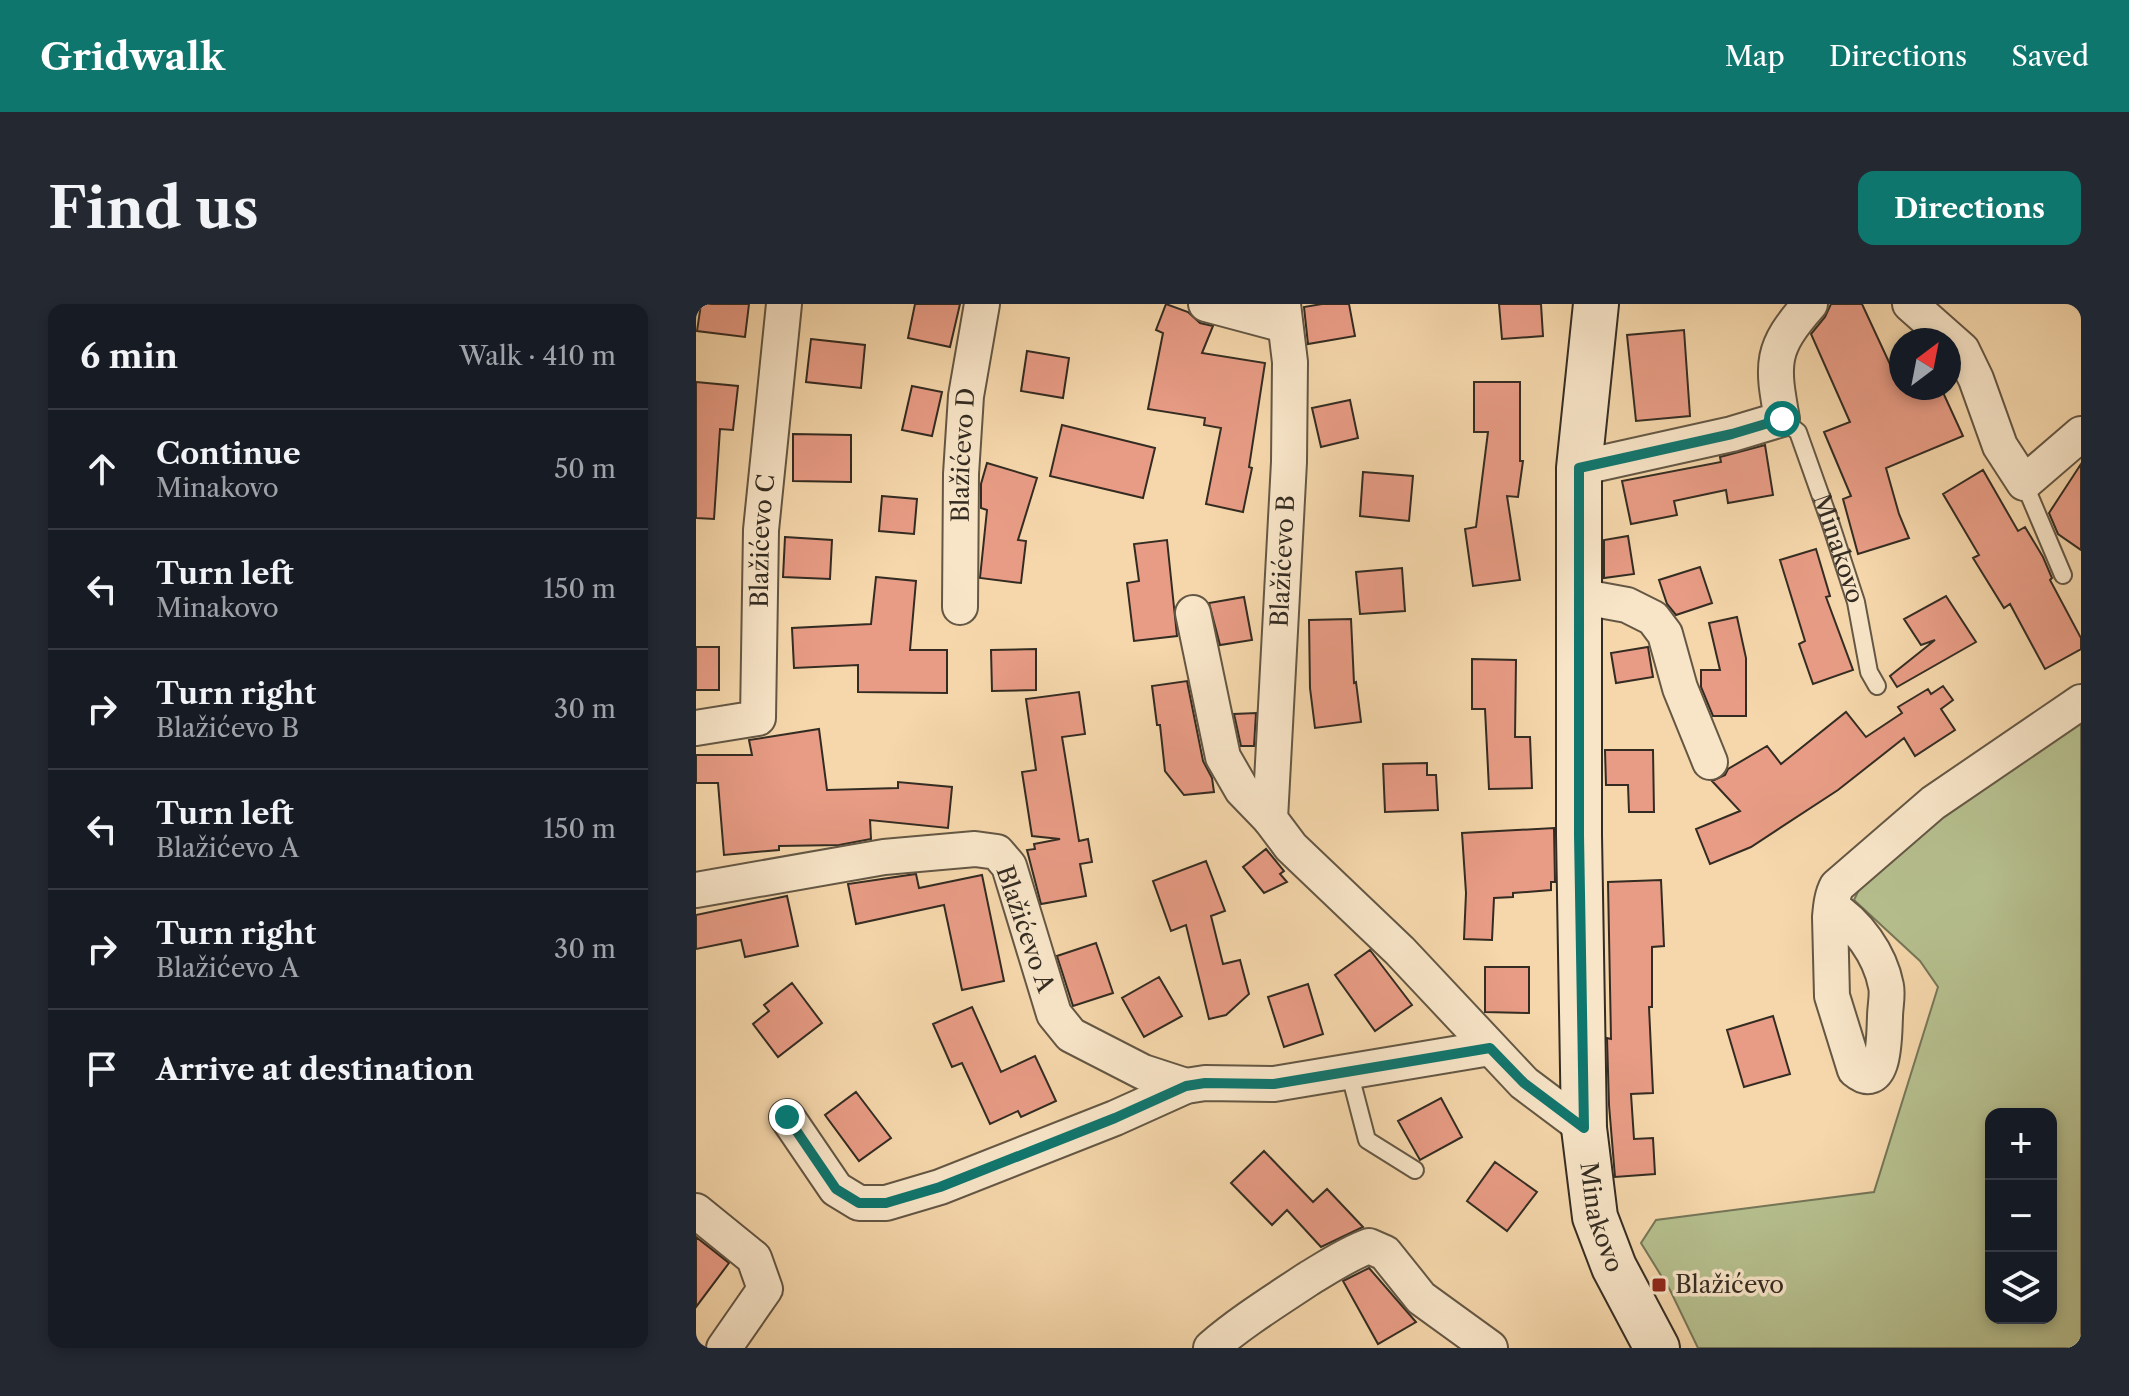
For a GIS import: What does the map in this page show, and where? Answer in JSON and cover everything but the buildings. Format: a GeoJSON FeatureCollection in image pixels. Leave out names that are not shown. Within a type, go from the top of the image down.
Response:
{"type":"FeatureCollection","features":[{"type":"Feature","properties":{"kind":"street","name":"Blažićevo C"},"geometry":{"type":"LineString","coordinates":[[696,728],[758,718],[761,530],[784,304]]}},
{"type":"Feature","properties":{"kind":"street","name":"Blažićevo D"},"geometry":{"type":"LineString","coordinates":[[960,607],[961,474],[966,396],[982,304]]}},
{"type":"Feature","properties":{"kind":"street"},"geometry":{"type":"LineString","coordinates":[[1206,304],[1284,314]]}},
{"type":"Feature","properties":{"kind":"street","name":"Minakovo"},"geometry":{"type":"LineString","coordinates":[[1596,304],[1579,468],[1580,957],[1584,1128],[1595,1217],[1614,1267],[1657,1348]]}},
{"type":"Feature","properties":{"kind":"street","name":"Minakovo"},"geometry":{"type":"LineString","coordinates":[[1782,419],[1773,372],[1779,350],[1793,323],[1810,304]]}},
{"type":"Feature","properties":{"kind":"street"},"geometry":{"type":"LineString","coordinates":[[1910,304],[1962,350],[2000,446],[2024,483],[2081,434]]}},
{"type":"Feature","properties":{"kind":"street","name":"Blažićevo B"},"geometry":{"type":"LineString","coordinates":[[1270,819],[1289,462],[1290,362],[1284,314]]}},
{"type":"Feature","properties":{"kind":"street"},"geometry":{"type":"LineString","coordinates":[[1579,468],[1732,434],[1782,419]]}},
{"type":"Feature","properties":{"kind":"street"},"geometry":{"type":"LineString","coordinates":[[1578,596],[1627,605],[1653,618],[1665,634],[1680,688],[1710,762]]}},
{"type":"Feature","properties":{"kind":"street"},"geometry":{"type":"LineString","coordinates":[[1193,613],[1223,757],[1242,790],[1291,847],[1400,951],[1524,1083],[1584,1128]]}},
{"type":"Feature","properties":{"kind":"street"},"geometry":{"type":"LineString","coordinates":[[1831,907],[1834,891],[1840,882],[1933,803],[2081,702]]}},
{"type":"Feature","properties":{"kind":"street","name":"Blažićevo A"},"geometry":{"type":"LineString","coordinates":[[696,890],[884,857],[975,849],[997,852],[1009,866],[1054,1014],[1071,1035],[1143,1072],[1186,1086]]}},
{"type":"Feature","properties":{"kind":"street","name":"Blažićevo A"},"geometry":{"type":"LineString","coordinates":[[787,1117],[836,1189],[859,1203],[886,1203],[940,1187],[1115,1118],[1186,1086],[1205,1083],[1274,1084],[1490,1048]]}},
{"type":"Feature","properties":{"kind":"street"},"geometry":{"type":"LineString","coordinates":[[696,1211],[754,1258],[765,1289],[724,1348]]}},
{"type":"Feature","properties":{"kind":"street"},"geometry":{"type":"LineString","coordinates":[[1211,1348],[1234,1328],[1283,1295],[1352,1252],[1369,1246],[1385,1253],[1421,1298],[1490,1348]]}},
{"type":"Feature","properties":{"kind":"lane","name":"Minakovo"},"geometry":{"type":"LineString","coordinates":[[1782,419],[1798,432],[1856,602],[1869,672],[1877,686]]}},
{"type":"Feature","properties":{"kind":"lane"},"geometry":{"type":"LineString","coordinates":[[2024,483],[2063,575]]}},
{"type":"Feature","properties":{"kind":"lane"},"geometry":{"type":"LineString","coordinates":[[1349,1071],[1367,1140],[1415,1170]]}},
{"type":"Feature","properties":{"kind":"green space"},"geometry":{"type":"Polygon","coordinates":[[[2081,713],[2081,1348],[1698,1348],[1670,1290],[1641,1243],[1656,1220],[1874,1192],[1938,987],[1920,961],[1854,900],[1862,883],[1930,819],[2081,713]]]}},
{"type":"Feature","properties":{"kind":"place","name":"Blažićevo"},"geometry":{"type":"Point","coordinates":[1659,1285]}},
{"type":"Feature","properties":{"kind":"route"},"geometry":{"type":"LineString","coordinates":[[787,1117],[836,1189],[859,1203],[886,1203],[940,1187],[1115,1118],[1186,1086],[1205,1083],[1274,1084],[1490,1048],[1524,1083],[1584,1128],[1579,835],[1579,468],[1732,434],[1782,419]]}}]}
